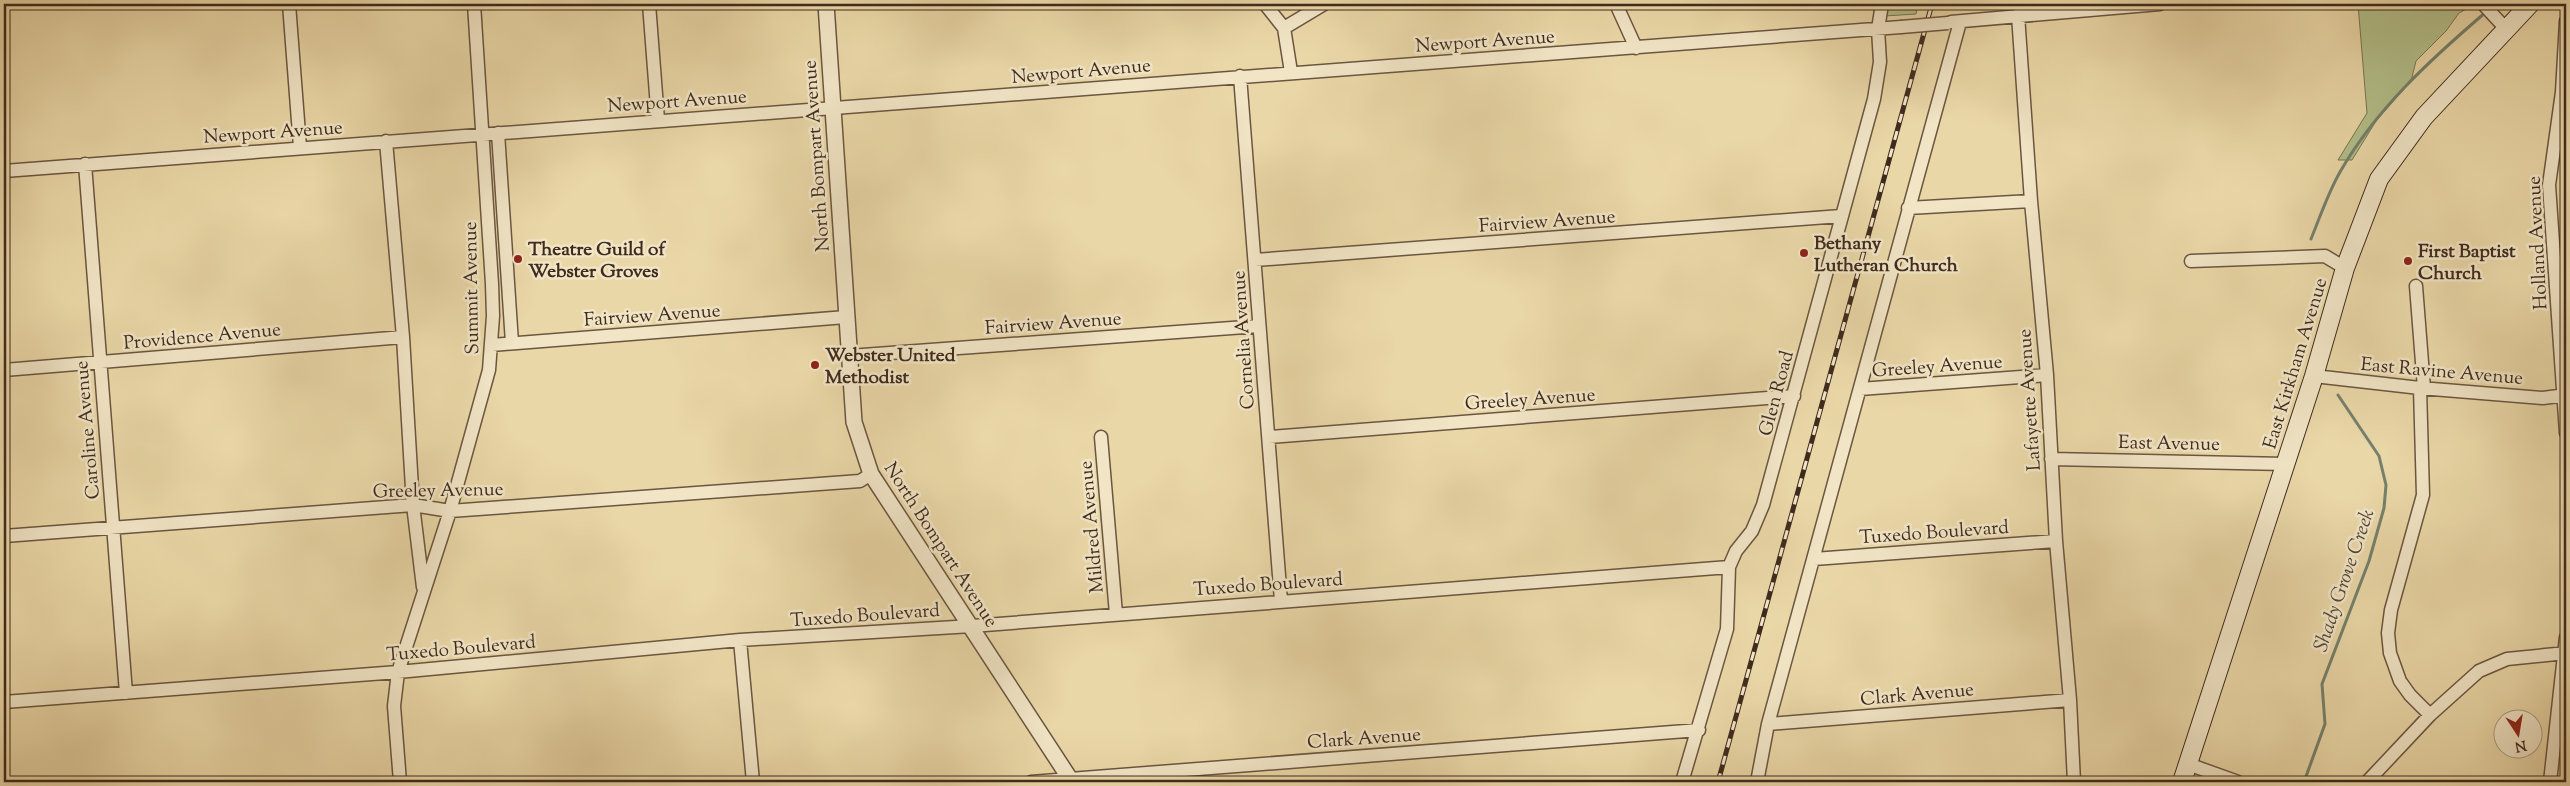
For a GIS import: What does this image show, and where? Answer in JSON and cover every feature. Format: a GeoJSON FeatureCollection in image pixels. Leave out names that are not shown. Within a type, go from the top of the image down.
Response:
{"type":"FeatureCollection","features":[{"type":"Feature","properties":{"kind":"main road","name":"East Kirkham Avenue"},"geometry":{"type":"LineString","coordinates":[[2182,782],[2314,376],[2345,268],[2379,179],[2424,117],[2502,24],[2530,4]]}},
{"type":"Feature","properties":{"kind":"street"},"geometry":{"type":"LineString","coordinates":[[289,4],[300,147]]}},
{"type":"Feature","properties":{"kind":"street","name":"Summit Avenue"},"geometry":{"type":"LineString","coordinates":[[400,782],[394,706],[398,672],[450,511],[484,393],[492,345],[492,284],[484,134],[474,4]]}},
{"type":"Feature","properties":{"kind":"street"},"geometry":{"type":"LineString","coordinates":[[650,4],[658,120]]}},
{"type":"Feature","properties":{"kind":"street","name":"North Bompart Avenue"},"geometry":{"type":"LineString","coordinates":[[826,4],[854,422],[871,474],[972,626],[1071,781]]}},
{"type":"Feature","properties":{"kind":"street"},"geometry":{"type":"LineString","coordinates":[[1265,4],[1284,28],[1290,72]]}},
{"type":"Feature","properties":{"kind":"street"},"geometry":{"type":"LineString","coordinates":[[1284,28],[1324,4]]}},
{"type":"Feature","properties":{"kind":"street"},"geometry":{"type":"LineString","coordinates":[[1616,4],[1636,48]]}},
{"type":"Feature","properties":{"kind":"street","name":"Glen Road"},"geometry":{"type":"LineString","coordinates":[[1682,782],[1699,730],[1727,629],[1729,613],[1727,581],[1729,568],[1736,551],[1752,531],[1764,505],[1874,99],[1880,62],[1878,28],[1882,4]]}},
{"type":"Feature","properties":{"kind":"street","name":"Newport Avenue"},"geometry":{"type":"LineString","coordinates":[[4,171],[1290,72],[1636,48],[2160,4]]}},
{"type":"Feature","properties":{"kind":"street"},"geometry":{"type":"LineString","coordinates":[[2484,4],[2502,24]]}},
{"type":"Feature","properties":{"kind":"street","name":"Lafayette Avenue"},"geometry":{"type":"LineString","coordinates":[[2018,15],[2031,201],[2047,375],[2056,541],[2070,700],[2074,782]]}},
{"type":"Feature","properties":{"kind":"street","name":"Holland Avenue"},"geometry":{"type":"LineString","coordinates":[[2566,21],[2564,92],[2549,185],[2565,395],[2566,433]]}},
{"type":"Feature","properties":{"kind":"street"},"geometry":{"type":"LineString","coordinates":[[1758,782],[1768,724],[1908,208],[1954,22]]}},
{"type":"Feature","properties":{"kind":"street","name":"Cornelia Avenue"},"geometry":{"type":"LineString","coordinates":[[1240,76],[1281,601]]}},
{"type":"Feature","properties":{"kind":"street"},"geometry":{"type":"LineString","coordinates":[[498,133],[512,343]]}},
{"type":"Feature","properties":{"kind":"street","name":"Summit Avenue"},"geometry":{"type":"LineString","coordinates":[[386,142],[403,337],[413,505],[423,593]]}},
{"type":"Feature","properties":{"kind":"street","name":"Caroline Avenue"},"geometry":{"type":"LineString","coordinates":[[85,164],[126,693]]}},
{"type":"Feature","properties":{"kind":"street"},"geometry":{"type":"LineString","coordinates":[[1908,208],[2031,201]]}},
{"type":"Feature","properties":{"kind":"street","name":"Fairview Avenue"},"geometry":{"type":"LineString","coordinates":[[1255,260],[1841,216]]}},
{"type":"Feature","properties":{"kind":"street"},"geometry":{"type":"LineString","coordinates":[[2192,261],[2325,256],[2345,268]]}},
{"type":"Feature","properties":{"kind":"street"},"geometry":{"type":"LineString","coordinates":[[2416,286],[2422,388],[2423,495],[2391,610],[2388,633],[2390,654],[2397,675],[2410,695],[2430,715]]}},
{"type":"Feature","properties":{"kind":"street","name":"Fairview Avenue"},"geometry":{"type":"LineString","coordinates":[[492,345],[846,317]]}},
{"type":"Feature","properties":{"kind":"street","name":"Fairview Avenue"},"geometry":{"type":"LineString","coordinates":[[849,356],[1259,326]]}},
{"type":"Feature","properties":{"kind":"street","name":"Providence Avenue"},"geometry":{"type":"LineString","coordinates":[[4,370],[403,337]]}},
{"type":"Feature","properties":{"kind":"street","name":"Greeley Avenue"},"geometry":{"type":"LineString","coordinates":[[1860,389],[2047,375]]}},
{"type":"Feature","properties":{"kind":"street","name":"East Ravine Avenue"},"geometry":{"type":"LineString","coordinates":[[2314,376],[2422,388],[2543,398],[2565,395]]}},
{"type":"Feature","properties":{"kind":"street","name":"Greeley Avenue"},"geometry":{"type":"LineString","coordinates":[[1269,437],[1794,396]]}},
{"type":"Feature","properties":{"kind":"street","name":"Mildred Avenue"},"geometry":{"type":"LineString","coordinates":[[1101,437],[1116,614]]}},
{"type":"Feature","properties":{"kind":"street","name":"East Avenue"},"geometry":{"type":"LineString","coordinates":[[2051,459],[2285,464]]}},
{"type":"Feature","properties":{"kind":"street","name":"Greeley Avenue"},"geometry":{"type":"LineString","coordinates":[[4,536],[413,505],[450,511],[860,481],[871,474]]}},
{"type":"Feature","properties":{"kind":"street","name":"Tuxedo Boulevard"},"geometry":{"type":"LineString","coordinates":[[1814,559],[2056,541]]}},
{"type":"Feature","properties":{"kind":"street","name":"Tuxedo Boulevard"},"geometry":{"type":"LineString","coordinates":[[4,702],[398,672],[740,640],[972,626],[1729,568]]}},
{"type":"Feature","properties":{"kind":"street"},"geometry":{"type":"LineString","coordinates":[[2550,782],[2566,653],[2566,637]]}},
{"type":"Feature","properties":{"kind":"street"},"geometry":{"type":"LineString","coordinates":[[740,640],[752,782]]}},
{"type":"Feature","properties":{"kind":"street"},"geometry":{"type":"LineString","coordinates":[[2367,782],[2430,715],[2479,671],[2507,659],[2566,653]]}},
{"type":"Feature","properties":{"kind":"street","name":"Clark Avenue"},"geometry":{"type":"LineString","coordinates":[[1768,724],[2070,700]]}},
{"type":"Feature","properties":{"kind":"street","name":"Clark Avenue"},"geometry":{"type":"LineString","coordinates":[[1031,782],[1071,781],[1699,730]]}},
{"type":"Feature","properties":{"kind":"street"},"geometry":{"type":"LineString","coordinates":[[2188,764],[2238,782]]}},
{"type":"Feature","properties":{"kind":"green space"},"geometry":{"type":"Polygon","coordinates":[[[1886,4],[1918,4],[1916,14],[1885,16],[1886,4]]]}},
{"type":"Feature","properties":{"kind":"green space"},"geometry":{"type":"Polygon","coordinates":[[[2358,4],[2468,4],[2470,7],[2459,13],[2446,31],[2416,61],[2411,81],[2376,121],[2352,160],[2338,160],[2367,113],[2358,4]]]}},
{"type":"Feature","properties":{"kind":"waterway","name":"Shady Grove Creek"},"geometry":{"type":"LineString","coordinates":[[2311,239],[2340,172],[2370,127],[2425,67],[2486,12]]}},
{"type":"Feature","properties":{"kind":"waterway","name":"Shady Grove Creek"},"geometry":{"type":"LineString","coordinates":[[2304,782],[2325,724],[2322,684],[2369,561],[2384,508],[2386,485],[2379,456],[2338,395]]}},
{"type":"Feature","properties":{"kind":"railway"},"geometry":{"type":"LineString","coordinates":[[1718,782],[1932,4]]}},
{"type":"Feature","properties":{"kind":"place","name":"Bethany Lutheran Church"},"geometry":{"type":"Point","coordinates":[1804,253]}},
{"type":"Feature","properties":{"kind":"place","name":"Theatre Guild of Webster Groves"},"geometry":{"type":"Point","coordinates":[518,259]}},
{"type":"Feature","properties":{"kind":"place","name":"First Baptist Church"},"geometry":{"type":"Point","coordinates":[2408,261]}},
{"type":"Feature","properties":{"kind":"place","name":"Webster United Methodist"},"geometry":{"type":"Point","coordinates":[815,365]}}]}
